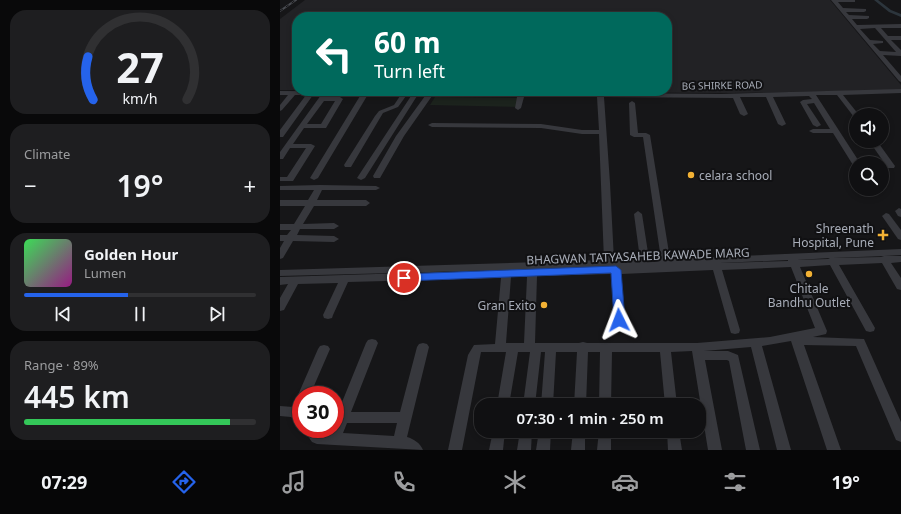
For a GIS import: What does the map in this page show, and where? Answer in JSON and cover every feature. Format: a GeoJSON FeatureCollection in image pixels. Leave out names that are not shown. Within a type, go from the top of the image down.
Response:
{"type":"FeatureCollection","features":[{"type":"Feature","properties":{"kind":"street"},"geometry":{"type":"LineString","coordinates":[[841,9],[854,4]]}},
{"type":"Feature","properties":{"kind":"street"},"geometry":{"type":"LineString","coordinates":[[841,9],[863,10]]}},
{"type":"Feature","properties":{"kind":"street"},"geometry":{"type":"LineString","coordinates":[[841,9],[859,15]]}},
{"type":"Feature","properties":{"kind":"street"},"geometry":{"type":"LineString","coordinates":[[841,9],[865,19]]}},
{"type":"Feature","properties":{"kind":"street"},"geometry":{"type":"LineString","coordinates":[[841,9],[901,80]]}},
{"type":"Feature","properties":{"kind":"street"},"geometry":{"type":"LineString","coordinates":[[879,26],[895,38],[901,46]]}},
{"type":"Feature","properties":{"kind":"street"},"geometry":{"type":"LineString","coordinates":[[856,27],[901,26]]}},
{"type":"Feature","properties":{"kind":"street"},"geometry":{"type":"LineString","coordinates":[[867,39],[876,37]]}},
{"type":"Feature","properties":{"kind":"street"},"geometry":{"type":"LineString","coordinates":[[878,53],[901,54],[895,38]]}},
{"type":"Feature","properties":{"kind":"street"},"geometry":{"type":"LineString","coordinates":[[867,39],[881,42]]}},
{"type":"Feature","properties":{"kind":"street","name":"BG SHIRKE ROAD"},"geometry":{"type":"LineString","coordinates":[[672,95],[736,96],[901,91]]}},
{"type":"Feature","properties":{"kind":"street"},"geometry":{"type":"LineString","coordinates":[[838,92],[850,108]]}},
{"type":"Feature","properties":{"kind":"street","name":"BG SHIRKE ROAD"},"geometry":{"type":"LineString","coordinates":[[280,93],[292,93]]}},
{"type":"Feature","properties":{"kind":"street"},"geometry":{"type":"LineString","coordinates":[[811,93],[852,156]]}},
{"type":"Feature","properties":{"kind":"street"},"geometry":{"type":"LineString","coordinates":[[280,109],[292,94]]}},
{"type":"Feature","properties":{"kind":"street"},"geometry":{"type":"LineString","coordinates":[[769,95],[782,124]]}},
{"type":"Feature","properties":{"kind":"street"},"geometry":{"type":"LineString","coordinates":[[280,135],[309,96]]}},
{"type":"Feature","properties":{"kind":"street"},"geometry":{"type":"LineString","coordinates":[[280,157],[302,126],[324,96],[340,99],[323,126],[302,126]]}},
{"type":"Feature","properties":{"kind":"street"},"geometry":{"type":"LineString","coordinates":[[314,178],[363,96]]}},
{"type":"Feature","properties":{"kind":"street"},"geometry":{"type":"LineString","coordinates":[[348,165],[377,117],[381,112],[396,106],[403,96]]}},
{"type":"Feature","properties":{"kind":"street"},"geometry":{"type":"LineString","coordinates":[[362,178],[414,96]]}},
{"type":"Feature","properties":{"kind":"street"},"geometry":{"type":"LineString","coordinates":[[377,176],[400,136],[430,96]]}},
{"type":"Feature","properties":{"kind":"street"},"geometry":{"type":"LineString","coordinates":[[518,108],[521,96]]}},
{"type":"Feature","properties":{"kind":"street"},"geometry":{"type":"LineString","coordinates":[[600,96],[612,268],[619,320]]}},
{"type":"Feature","properties":{"kind":"street"},"geometry":{"type":"LineString","coordinates":[[736,96],[744,114]]}},
{"type":"Feature","properties":{"kind":"street"},"geometry":{"type":"LineString","coordinates":[[816,101],[803,102],[815,128],[836,131]]}},
{"type":"Feature","properties":{"kind":"street"},"geometry":{"type":"LineString","coordinates":[[632,103],[634,135],[646,135],[666,262]]}},
{"type":"Feature","properties":{"kind":"street"},"geometry":{"type":"LineString","coordinates":[[432,125],[542,126],[582,132],[603,132]]}},
{"type":"Feature","properties":{"kind":"street"},"geometry":{"type":"LineString","coordinates":[[280,179],[290,179],[311,146],[288,146]]}},
{"type":"Feature","properties":{"kind":"street"},"geometry":{"type":"LineString","coordinates":[[878,148],[891,166]]}},
{"type":"Feature","properties":{"kind":"street"},"geometry":{"type":"LineString","coordinates":[[280,188],[376,188]]}},
{"type":"Feature","properties":{"kind":"street"},"geometry":{"type":"LineString","coordinates":[[280,256],[320,188]]}},
{"type":"Feature","properties":{"kind":"street"},"geometry":{"type":"LineString","coordinates":[[280,203],[366,203]]}},
{"type":"Feature","properties":{"kind":"street"},"geometry":{"type":"LineString","coordinates":[[638,214],[645,262]]}},
{"type":"Feature","properties":{"kind":"street"},"geometry":{"type":"LineString","coordinates":[[886,216],[901,237]]}},
{"type":"Feature","properties":{"kind":"street"},"geometry":{"type":"LineString","coordinates":[[280,227],[334,226]]}},
{"type":"Feature","properties":{"kind":"street"},"geometry":{"type":"LineString","coordinates":[[280,238],[334,239]]}},
{"type":"Feature","properties":{"kind":"street","name":"BHAGWAN TATYASAHEB KAWADE MARG"},"geometry":{"type":"LineString","coordinates":[[280,281],[344,280],[431,273],[532,269],[612,268],[792,260],[901,252]]}},
{"type":"Feature","properties":{"kind":"street","name":"BHAGWAN TATYASAHEB KAWADE MARG"},"geometry":{"type":"LineString","coordinates":[[792,260],[832,261],[901,258]]}},
{"type":"Feature","properties":{"kind":"street"},"geometry":{"type":"LineString","coordinates":[[884,259],[901,286]]}},
{"type":"Feature","properties":{"kind":"street"},"geometry":{"type":"LineString","coordinates":[[792,260],[824,336]]}},
{"type":"Feature","properties":{"kind":"street"},"geometry":{"type":"LineString","coordinates":[[832,261],[870,328]]}},
{"type":"Feature","properties":{"kind":"street","name":"BHAGWAN TATYASAHEB KAWADE MARG"},"geometry":{"type":"LineString","coordinates":[[612,268],[645,262],[716,263]]}},
{"type":"Feature","properties":{"kind":"street"},"geometry":{"type":"LineString","coordinates":[[716,263],[734,330]]}},
{"type":"Feature","properties":{"kind":"street"},"geometry":{"type":"LineString","coordinates":[[529,398],[533,347],[532,269]]}},
{"type":"Feature","properties":{"kind":"street","name":"BHAGWAN TATYASAHEB KAWADE MARG"},"geometry":{"type":"LineString","coordinates":[[280,273],[506,273],[532,269]]}},
{"type":"Feature","properties":{"kind":"street"},"geometry":{"type":"LineString","coordinates":[[500,347],[506,273]]}},
{"type":"Feature","properties":{"kind":"street"},"geometry":{"type":"LineString","coordinates":[[280,307],[295,280]]}},
{"type":"Feature","properties":{"kind":"street"},"geometry":{"type":"LineString","coordinates":[[328,315],[344,280]]}},
{"type":"Feature","properties":{"kind":"street"},"geometry":{"type":"LineString","coordinates":[[794,336],[831,450]]}},
{"type":"Feature","properties":{"kind":"street"},"geometry":{"type":"LineString","coordinates":[[698,352],[794,336],[824,336],[860,342],[901,436]]}},
{"type":"Feature","properties":{"kind":"street"},"geometry":{"type":"LineString","coordinates":[[824,336],[796,341],[834,450]]}},
{"type":"Feature","properties":{"kind":"street"},"geometry":{"type":"LineString","coordinates":[[344,413],[372,343]]}},
{"type":"Feature","properties":{"kind":"street"},"geometry":{"type":"LineString","coordinates":[[756,343],[784,450]]}},
{"type":"Feature","properties":{"kind":"street"},"geometry":{"type":"LineString","coordinates":[[455,450],[476,350],[478,348],[583,346],[665,348],[728,355],[734,358],[753,450]]}},
{"type":"Feature","properties":{"kind":"street"},"geometry":{"type":"LineString","coordinates":[[580,398],[583,346]]}},
{"type":"Feature","properties":{"kind":"street"},"geometry":{"type":"LineString","coordinates":[[399,442],[423,347]]}},
{"type":"Feature","properties":{"kind":"street"},"geometry":{"type":"LineString","coordinates":[[504,398],[513,347]]}},
{"type":"Feature","properties":{"kind":"street"},"geometry":{"type":"LineString","coordinates":[[547,398],[551,347]]}},
{"type":"Feature","properties":{"kind":"street"},"geometry":{"type":"LineString","coordinates":[[605,398],[606,347]]}},
{"type":"Feature","properties":{"kind":"street"},"geometry":{"type":"LineString","coordinates":[[665,348],[670,398]]}},
{"type":"Feature","properties":{"kind":"street"},"geometry":{"type":"LineString","coordinates":[[308,386],[324,349]]}},
{"type":"Feature","properties":{"kind":"street"},"geometry":{"type":"LineString","coordinates":[[698,352],[715,450]]}},
{"type":"Feature","properties":{"kind":"street"},"geometry":{"type":"LineString","coordinates":[[280,411],[292,411]]}},
{"type":"Feature","properties":{"kind":"street"},"geometry":{"type":"LineString","coordinates":[[344,418],[405,418]]}},
{"type":"Feature","properties":{"kind":"street"},"geometry":{"type":"LineString","coordinates":[[317,438],[408,443],[416,450]]}},
{"type":"Feature","properties":{"kind":"street"},"geometry":{"type":"LineString","coordinates":[[496,450],[498,438]]}},
{"type":"Feature","properties":{"kind":"street"},"geometry":{"type":"LineString","coordinates":[[524,450],[525,438]]}},
{"type":"Feature","properties":{"kind":"street"},"geometry":{"type":"LineString","coordinates":[[543,450],[544,438]]}},
{"type":"Feature","properties":{"kind":"street"},"geometry":{"type":"LineString","coordinates":[[578,450],[579,438]]}},
{"type":"Feature","properties":{"kind":"street"},"geometry":{"type":"LineString","coordinates":[[604,450],[605,438]]}},
{"type":"Feature","properties":{"kind":"street"},"geometry":{"type":"LineString","coordinates":[[674,438],[675,450]]}},
{"type":"Feature","properties":{"kind":"shaded area"},"geometry":{"type":"Polygon","coordinates":[[[305,0],[830,0],[901,85],[901,90],[672,93],[672,12],[292,12],[292,90],[280,90],[280,19],[305,0]]]}},
{"type":"Feature","properties":{"kind":"shaded area"},"geometry":{"type":"Polygon","coordinates":[[[435,97],[521,98],[519,107],[430,105],[435,97]]]}},
{"type":"Feature","properties":{"kind":"waterway"},"geometry":{"type":"LineString","coordinates":[[876,0],[890,11],[901,16]]}},
{"type":"Feature","properties":{"kind":"railway"},"geometry":{"type":"LineString","coordinates":[[280,11],[296,0]]}},
{"type":"Feature","properties":{"kind":"place","name":"celara school"},"geometry":{"type":"Point","coordinates":[691,175]}},
{"type":"Feature","properties":{"kind":"place","name":"Shreenath Hospital, Pune"},"geometry":{"type":"Point","coordinates":[883,235]}},
{"type":"Feature","properties":{"kind":"place","name":"Chitale Bandhu Outlet"},"geometry":{"type":"Point","coordinates":[809,274]}},
{"type":"Feature","properties":{"kind":"place","name":"Gran Exito"},"geometry":{"type":"Point","coordinates":[544,305]}},
{"type":"Feature","properties":{"kind":"route"},"geometry":{"type":"LineString","coordinates":[[404,278],[616,270],[619,320]]}}]}
